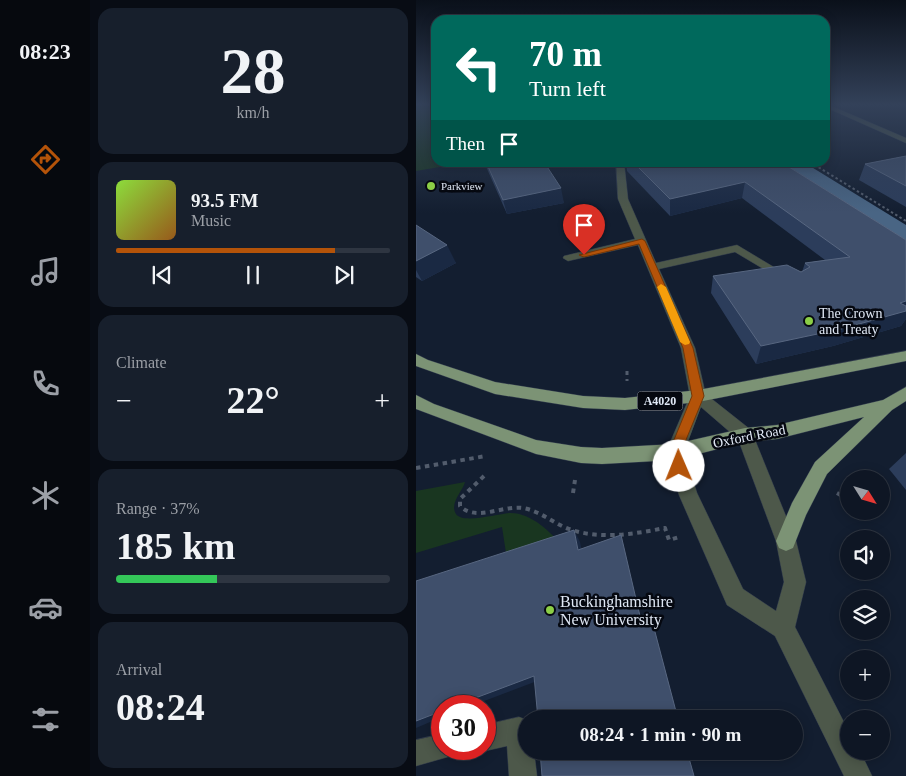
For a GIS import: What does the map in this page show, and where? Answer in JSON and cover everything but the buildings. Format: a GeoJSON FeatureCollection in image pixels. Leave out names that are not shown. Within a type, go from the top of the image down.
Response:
{"type":"FeatureCollection","features":[{"type":"Feature","properties":{"kind":"main road","name":"A4020"},"geometry":{"type":"LineString","coordinates":[[416,359],[423,364],[495,388],[583,402],[625,404],[698,396],[906,356]]}},
{"type":"Feature","properties":{"kind":"main road","name":"Oxford Road"},"geometry":{"type":"LineString","coordinates":[[416,401],[428,408],[536,446],[580,455],[675,452],[745,435],[777,432],[887,405],[906,392]]}},
{"type":"Feature","properties":{"kind":"main road"},"geometry":{"type":"LineString","coordinates":[[786,540],[821,468],[887,405]]}},
{"type":"Feature","properties":{"kind":"street"},"geometry":{"type":"LineString","coordinates":[[620,167],[623,199],[688,348],[698,396],[675,452],[688,495],[735,598],[783,628],[858,776]]}},
{"type":"Feature","properties":{"kind":"street"},"geometry":{"type":"LineString","coordinates":[[568,258],[642,241]]}},
{"type":"Feature","properties":{"kind":"street"},"geometry":{"type":"LineString","coordinates":[[652,267],[737,248],[796,284]]}},
{"type":"Feature","properties":{"kind":"street"},"geometry":{"type":"LineString","coordinates":[[698,396],[745,435],[786,540],[795,582],[783,628]]}},
{"type":"Feature","properties":{"kind":"street"},"geometry":{"type":"LineString","coordinates":[[496,735],[519,730],[523,776]]}},
{"type":"Feature","properties":{"kind":"street"},"geometry":{"type":"LineString","coordinates":[[416,753],[431,750]]}},
{"type":"Feature","properties":{"kind":"path"},"geometry":{"type":"LineString","coordinates":[[818,167],[906,221]]}},
{"type":"Feature","properties":{"kind":"path"},"geometry":{"type":"LineString","coordinates":[[416,468],[434,465]]}},
{"type":"Feature","properties":{"kind":"path"},"geometry":{"type":"LineString","coordinates":[[484,476],[460,499],[460,506],[465,512],[486,512],[512,507],[522,508],[545,515],[570,529],[605,536],[665,528],[669,540],[687,535]]}},
{"type":"Feature","properties":{"kind":"path"},"geometry":{"type":"LineString","coordinates":[[573,493],[575,480]]}},
{"type":"Feature","properties":{"kind":"path"},"geometry":{"type":"LineString","coordinates":[[605,536],[606,544]]}},
{"type":"Feature","properties":{"kind":"green space"},"geometry":{"type":"Polygon","coordinates":[[[416,141],[431,141],[431,167],[440,167],[416,171],[416,141]]]}},
{"type":"Feature","properties":{"kind":"green space"},"geometry":{"type":"Polygon","coordinates":[[[465,482],[454,506],[456,514],[460,517],[481,518],[509,513],[525,516],[540,524],[564,547],[508,566],[502,527],[416,553],[416,491],[465,482]]]}},
{"type":"Feature","properties":{"kind":"water"},"geometry":{"type":"Polygon","coordinates":[[[773,167],[812,167],[906,225],[906,255],[773,167]]]}},
{"type":"Feature","properties":{"kind":"slow traffic"},"geometry":{"type":"LineString","coordinates":[[661,287],[685,342]]}},
{"type":"Feature","properties":{"kind":"place","name":"Parkview"},"geometry":{"type":"Point","coordinates":[431,186]}},
{"type":"Feature","properties":{"kind":"place","name":"The Crown and Treaty"},"geometry":{"type":"Point","coordinates":[809,321]}},
{"type":"Feature","properties":{"kind":"place","name":"Buckinghamshire New University"},"geometry":{"type":"Point","coordinates":[550,610]}},
{"type":"Feature","properties":{"kind":"route"},"geometry":{"type":"LineString","coordinates":[[584,255],[642,241],[688,348],[698,396],[675,452],[679,466]]}}]}
